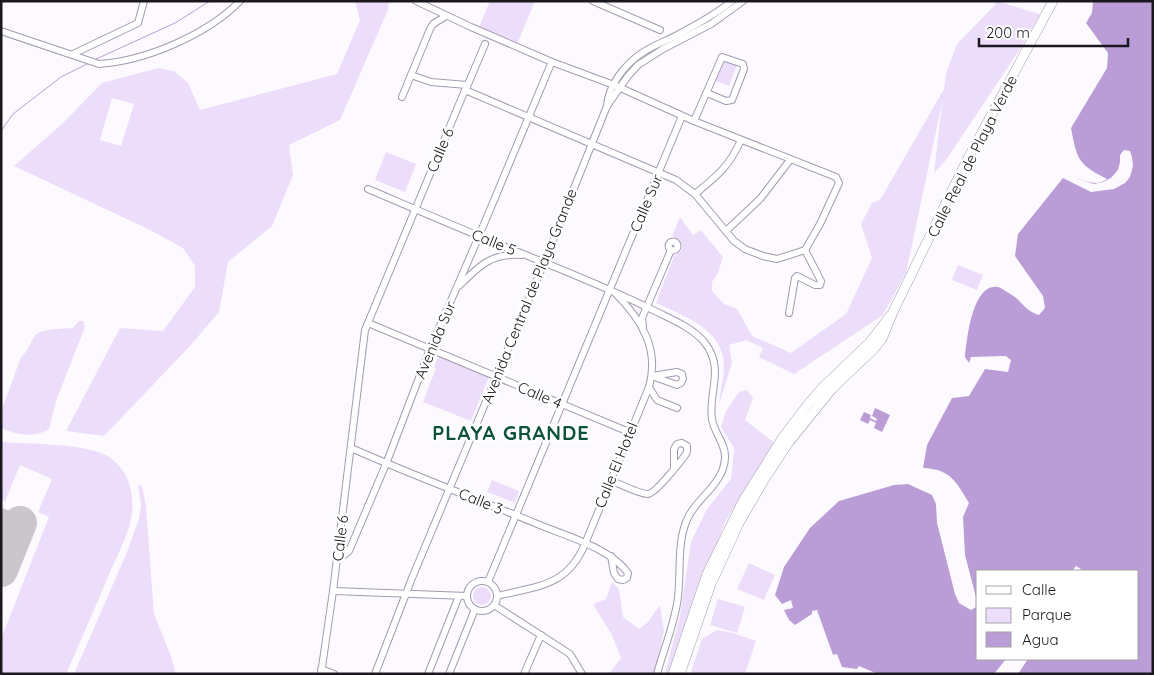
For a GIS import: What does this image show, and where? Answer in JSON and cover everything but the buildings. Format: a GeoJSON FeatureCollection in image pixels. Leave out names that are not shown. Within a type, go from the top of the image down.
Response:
{"type":"FeatureCollection","features":[{"type":"Feature","properties":{"kind":"street"},"geometry":{"type":"LineString","coordinates":[[73,54],[138,23],[144,1]]}},
{"type":"Feature","properties":{"kind":"street"},"geometry":{"type":"LineString","coordinates":[[1,31],[99,64],[126,61],[176,42],[213,24],[240,1]]}},
{"type":"Feature","properties":{"kind":"street"},"geometry":{"type":"LineString","coordinates":[[411,75],[431,82],[466,88],[676,180],[694,194],[741,247],[763,256],[777,259],[805,250],[820,224],[839,183],[836,178],[694,122],[616,87],[552,62],[446,16],[416,1]]}},
{"type":"Feature","properties":{"kind":"street"},"geometry":{"type":"LineString","coordinates":[[594,1],[660,30]]}},
{"type":"Feature","properties":{"kind":"street"},"geometry":{"type":"LineString","coordinates":[[616,87],[623,71],[641,53],[690,28],[732,1]]}},
{"type":"Feature","properties":{"kind":"street"},"geometry":{"type":"LineString","coordinates":[[616,87],[649,57],[711,24],[743,1]]}},
{"type":"Feature","properties":{"kind":"street","name":"Calle Real de Playa Verde"},"geometry":{"type":"LineString","coordinates":[[677,671],[719,556],[747,503],[808,403],[870,342],[893,312],[974,148],[1053,1]]}},
{"type":"Feature","properties":{"kind":"street"},"geometry":{"type":"LineString","coordinates":[[402,97],[430,29],[433,24],[446,16]]}},
{"type":"Feature","properties":{"kind":"street","name":"Calle 6"},"geometry":{"type":"LineString","coordinates":[[321,671],[334,591],[365,330],[485,44]]}},
{"type":"Feature","properties":{"kind":"street"},"geometry":{"type":"LineString","coordinates":[[694,122],[722,57],[743,64],[744,69],[732,100],[726,101],[707,93]]}},
{"type":"Feature","properties":{"kind":"street","name":"Avenida Sur"},"geometry":{"type":"LineString","coordinates":[[337,558],[349,551],[386,464],[430,349],[550,66]]}},
{"type":"Feature","properties":{"kind":"street","name":"Avenida Central de Playa Grande"},"geometry":{"type":"LineString","coordinates":[[375,674],[616,87]]}},
{"type":"Feature","properties":{"kind":"street","name":"Calle Sur"},"geometry":{"type":"LineString","coordinates":[[488,582],[682,116]]}},
{"type":"Feature","properties":{"kind":"street"},"geometry":{"type":"LineString","coordinates":[[694,194],[723,171],[730,162],[741,140]]}},
{"type":"Feature","properties":{"kind":"street"},"geometry":{"type":"LineString","coordinates":[[726,231],[760,199],[790,160]]}},
{"type":"Feature","properties":{"kind":"street","name":"Calle 5"},"geometry":{"type":"LineString","coordinates":[[368,189],[648,306],[694,332],[712,353],[715,364],[712,415],[714,430],[725,453],[724,466],[718,479],[696,505],[686,522],[681,549],[678,598],[657,674]]}},
{"type":"Feature","properties":{"kind":"street"},"geometry":{"type":"LineString","coordinates":[[643,328],[642,318],[671,250]]}},
{"type":"Feature","properties":{"kind":"street"},"geometry":{"type":"LineString","coordinates":[[789,313],[797,276],[815,285],[820,285],[821,281],[805,250]]}},
{"type":"Feature","properties":{"kind":"street"},"geometry":{"type":"LineString","coordinates":[[455,290],[484,262],[510,254],[527,256]]}},
{"type":"Feature","properties":{"kind":"street","name":"Calle El Hotel"},"geometry":{"type":"LineString","coordinates":[[497,596],[548,583],[561,577],[575,563],[585,544],[629,432],[649,387],[652,376],[652,355],[649,340],[632,311],[611,290]]}},
{"type":"Feature","properties":{"kind":"street","name":"Calle 4"},"geometry":{"type":"LineString","coordinates":[[368,323],[629,432]]}},
{"type":"Feature","properties":{"kind":"street"},"geometry":{"type":"LineString","coordinates":[[649,387],[657,400],[676,408]]}},
{"type":"Feature","properties":{"kind":"street","name":"Calle 3"},"geometry":{"type":"LineString","coordinates":[[351,448],[611,556]]}},
{"type":"Feature","properties":{"kind":"street"},"geometry":{"type":"LineString","coordinates":[[610,480],[644,494],[651,494],[674,468]]}},
{"type":"Feature","properties":{"kind":"street"},"geometry":{"type":"LineString","coordinates":[[483,581],[488,582],[494,588],[497,596],[494,605],[486,610],[476,610],[471,606],[467,596],[470,587],[483,581]]}},
{"type":"Feature","properties":{"kind":"street"},"geometry":{"type":"LineString","coordinates":[[334,591],[467,596]]}},
{"type":"Feature","properties":{"kind":"street"},"geometry":{"type":"LineString","coordinates":[[428,674],[459,596]]}},
{"type":"Feature","properties":{"kind":"street"},"geometry":{"type":"LineString","coordinates":[[494,605],[570,654],[582,674]]}},
{"type":"Feature","properties":{"kind":"street"},"geometry":{"type":"LineString","coordinates":[[450,674],[476,610]]}},
{"type":"Feature","properties":{"kind":"street"},"geometry":{"type":"LineString","coordinates":[[524,674],[541,635]]}},
{"type":"Feature","properties":{"kind":"street"},"geometry":{"type":"LineString","coordinates":[[321,671],[334,674]]}},
{"type":"Feature","properties":{"kind":"green space"},"geometry":{"type":"Polygon","coordinates":[[[355,1],[389,1],[388,10],[340,120],[289,145],[293,175],[272,226],[228,262],[219,312],[190,346],[104,436],[66,431],[120,328],[163,331],[195,287],[195,266],[183,248],[150,230],[14,166],[62,124],[102,83],[158,68],[174,71],[188,83],[200,110],[337,74],[360,20],[355,1]],[[112,98],[100,140],[121,146],[134,104],[112,98]]]}},
{"type":"Feature","properties":{"kind":"green space"},"geometry":{"type":"Polygon","coordinates":[[[490,1],[535,1],[517,44],[479,27],[490,1]]]}},
{"type":"Feature","properties":{"kind":"green space"},"geometry":{"type":"Polygon","coordinates":[[[996,1],[1040,14],[1020,49],[946,160],[934,173],[942,103],[906,273],[883,315],[794,374],[759,357],[763,348],[746,340],[729,345],[732,363],[719,404],[724,365],[722,353],[717,342],[700,325],[656,303],[674,256],[682,248],[679,240],[672,236],[680,217],[693,235],[701,230],[723,257],[718,273],[712,282],[712,291],[724,304],[737,309],[752,336],[791,353],[846,314],[872,258],[861,224],[872,203],[880,200],[944,89],[946,73],[957,44],[995,5],[996,1]]]}},
{"type":"Feature","properties":{"kind":"green space"},"geometry":{"type":"Polygon","coordinates":[[[725,60],[737,65],[729,86],[716,81],[725,60]]]}},
{"type":"Feature","properties":{"kind":"green space"},"geometry":{"type":"Polygon","coordinates":[[[386,152],[416,164],[405,192],[375,180],[386,152]]]}},
{"type":"Feature","properties":{"kind":"green space"},"geometry":{"type":"Polygon","coordinates":[[[958,265],[983,275],[977,290],[952,280],[958,265]]]}},
{"type":"Feature","properties":{"kind":"green space"},"geometry":{"type":"Polygon","coordinates":[[[79,321],[83,321],[85,327],[56,401],[49,429],[38,434],[26,434],[2,428],[2,409],[21,357],[34,337],[46,330],[73,328],[79,321]]]}},
{"type":"Feature","properties":{"kind":"green space"},"geometry":{"type":"Polygon","coordinates":[[[439,356],[489,377],[471,421],[423,402],[439,356]]]}},
{"type":"Feature","properties":{"kind":"green space"},"geometry":{"type":"Polygon","coordinates":[[[747,390],[753,398],[745,420],[776,444],[755,473],[725,522],[668,674],[665,674],[680,616],[691,542],[707,509],[731,479],[734,448],[721,427],[726,411],[739,392],[747,390]]]}},
{"type":"Feature","properties":{"kind":"green space"},"geometry":{"type":"Polygon","coordinates":[[[1,442],[67,446],[93,450],[112,459],[119,465],[131,490],[132,509],[127,532],[66,674],[1,674],[1,639],[49,517],[38,512],[52,479],[20,465],[5,501],[1,500],[1,442]]]}},
{"type":"Feature","properties":{"kind":"green space"},"geometry":{"type":"Polygon","coordinates":[[[492,480],[519,491],[515,503],[487,492],[492,480]]]}},
{"type":"Feature","properties":{"kind":"green space"},"geometry":{"type":"Polygon","coordinates":[[[138,485],[142,486],[146,506],[154,614],[171,656],[176,674],[74,674],[127,552],[139,519],[141,505],[138,485]]]}},
{"type":"Feature","properties":{"kind":"green space"},"geometry":{"type":"Polygon","coordinates":[[[749,563],[775,575],[764,600],[737,589],[749,563]]]}},
{"type":"Feature","properties":{"kind":"green space"},"geometry":{"type":"Polygon","coordinates":[[[612,582],[619,589],[623,617],[639,629],[647,623],[660,605],[664,631],[655,674],[609,674],[621,658],[612,635],[593,604],[606,599],[612,582]]]}},
{"type":"Feature","properties":{"kind":"green space"},"geometry":{"type":"Polygon","coordinates":[[[478,587],[486,587],[491,592],[489,603],[478,605],[473,600],[473,592],[478,587]]]}},
{"type":"Feature","properties":{"kind":"green space"},"geometry":{"type":"Polygon","coordinates":[[[718,599],[745,607],[737,633],[710,625],[718,599]]]}},
{"type":"Feature","properties":{"kind":"green space"},"geometry":{"type":"Polygon","coordinates":[[[717,630],[756,641],[745,674],[697,674],[691,672],[702,639],[717,630]]]}},
{"type":"Feature","properties":{"kind":"water"},"geometry":{"type":"Polygon","coordinates":[[[1093,1],[1153,1],[1153,674],[1018,674],[1027,660],[1139,660],[1139,570],[1082,570],[1076,566],[1073,570],[976,570],[976,597],[965,555],[963,517],[969,503],[960,488],[946,474],[923,468],[927,445],[952,398],[969,396],[985,369],[1008,372],[1011,360],[1006,356],[971,357],[969,363],[965,357],[972,314],[982,294],[989,288],[998,287],[1016,298],[1034,313],[1039,315],[1045,308],[1043,296],[1015,256],[1018,234],[1063,178],[1069,177],[1096,183],[1107,179],[1084,165],[1080,160],[1071,128],[1107,68],[1108,53],[1086,23],[1092,13],[1093,1]]]}},
{"type":"Feature","properties":{"kind":"water"},"geometry":{"type":"Polygon","coordinates":[[[875,408],[890,415],[882,432],[874,428],[876,423],[870,420],[868,424],[860,420],[864,412],[871,415],[870,418],[876,421],[877,419],[872,416],[875,408]]]}},
{"type":"Feature","properties":{"kind":"water"},"geometry":{"type":"Polygon","coordinates":[[[908,484],[932,495],[936,504],[937,523],[955,594],[959,603],[971,610],[976,607],[976,660],[1005,660],[994,674],[878,674],[859,666],[857,669],[842,667],[837,654],[833,655],[817,610],[812,611],[812,614],[795,625],[789,620],[784,610],[793,608],[791,600],[782,604],[775,595],[784,567],[810,528],[839,501],[894,485],[908,484]]]}},
{"type":"Feature","properties":{"kind":"pier"},"geometry":{"type":"Polygon","coordinates":[[[1124,150],[1130,151],[1133,166],[1130,177],[1125,183],[1114,189],[1091,192],[1063,178],[1070,176],[1094,184],[1103,182],[1111,178],[1118,170],[1120,155],[1124,150]]]}},
{"type":"Feature","properties":{"kind":"waterway"},"geometry":{"type":"LineString","coordinates":[[94,60],[175,23],[210,1]]}},
{"type":"Feature","properties":{"kind":"waterway"},"geometry":{"type":"LineString","coordinates":[[1,131],[13,114],[61,77],[89,63]]}},
{"type":"Feature","properties":{"kind":"taxiway"},"geometry":{"type":"LineString","coordinates":[[1,515],[20,523]]}},
{"type":"Feature","properties":{"kind":"taxiway"},"geometry":{"type":"LineString","coordinates":[[1,527],[6,535],[9,550]]}},
{"type":"Feature","properties":{"kind":"runway"},"geometry":{"type":"LineString","coordinates":[[1,570],[20,523]]}},
{"type":"Feature","properties":{"kind":"district","name":"PLAYA GRANDE"},"geometry":{"type":"Point","coordinates":[511,432]}}]}
